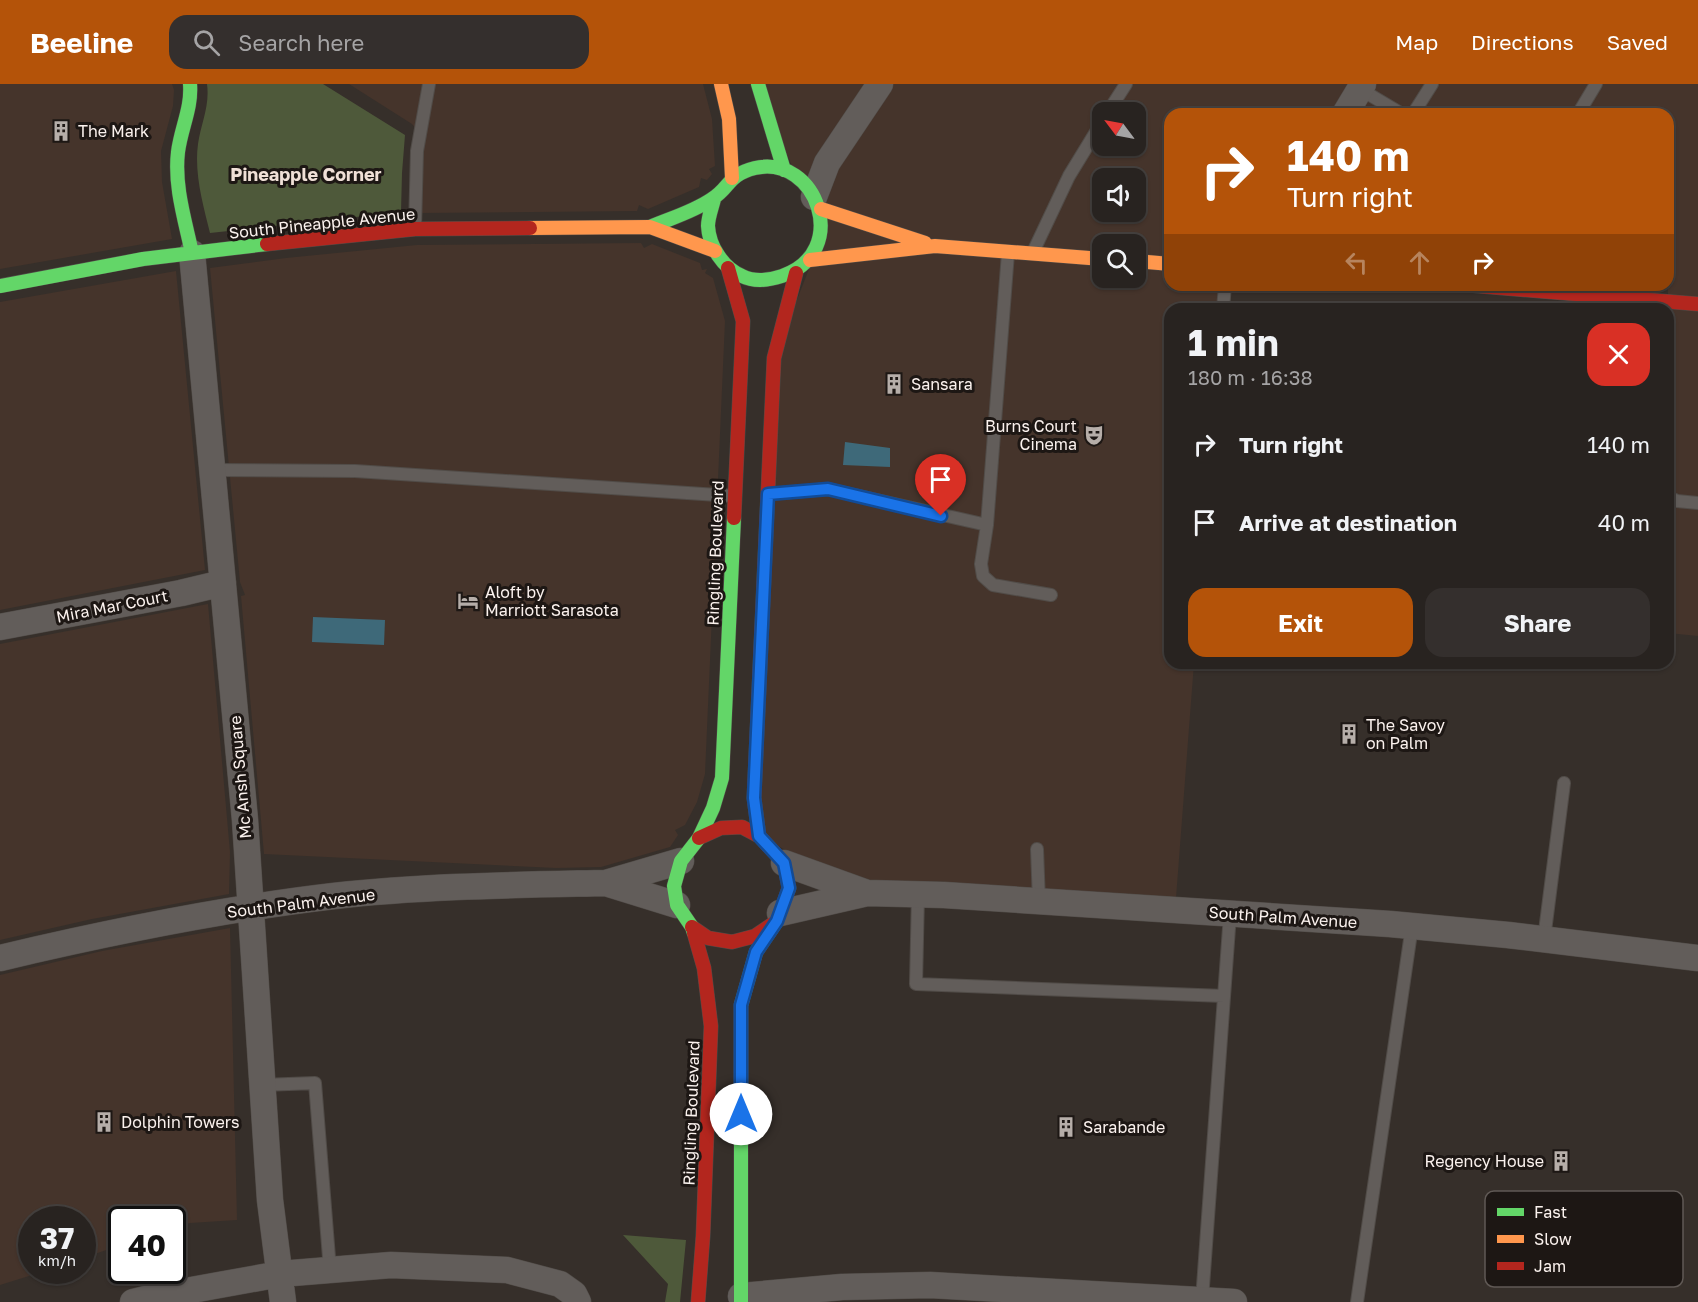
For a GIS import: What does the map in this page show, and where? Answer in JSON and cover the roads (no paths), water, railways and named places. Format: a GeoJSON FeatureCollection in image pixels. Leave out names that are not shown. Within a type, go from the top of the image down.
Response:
{"type":"FeatureCollection","features":[{"type":"Feature","properties":{"kind":"street"},"geometry":{"type":"LineString","coordinates":[[190,84],[189,111],[178,153],[183,206],[192,253]]}},
{"type":"Feature","properties":{"kind":"street"},"geometry":{"type":"LineString","coordinates":[[721,84],[729,119],[732,178]]}},
{"type":"Feature","properties":{"kind":"street"},"geometry":{"type":"LineString","coordinates":[[758,84],[784,170],[807,185],[818,203],[935,246]]}},
{"type":"Feature","properties":{"kind":"street"},"geometry":{"type":"LineString","coordinates":[[714,199],[708,225],[715,251],[728,268],[745,278],[765,282],[796,273],[810,260],[822,236],[818,203],[827,164],[880,84]]}},
{"type":"Feature","properties":{"kind":"street"},"geometry":{"type":"LineString","coordinates":[[1348,108],[1361,87]]}},
{"type":"Feature","properties":{"kind":"street","name":"South Pineapple Avenue"},"geometry":{"type":"LineString","coordinates":[[650,227],[714,199],[732,178],[758,167],[784,170]]}},
{"type":"Feature","properties":{"kind":"street","name":"South Pineapple Avenue"},"geometry":{"type":"LineString","coordinates":[[0,286],[143,259],[415,229],[650,227],[715,251]]}},
{"type":"Feature","properties":{"kind":"street"},"geometry":{"type":"LineString","coordinates":[[810,260],[935,246],[1092,258]]}},
{"type":"Feature","properties":{"kind":"street","name":"Mc Ansh Square"},"geometry":{"type":"LineString","coordinates":[[192,253],[245,820],[270,1200],[283,1302]]}},
{"type":"Feature","properties":{"kind":"street"},"geometry":{"type":"LineString","coordinates":[[1146,262],[1164,263]]}},
{"type":"Feature","properties":{"kind":"street","name":"Ringling Boulevard"},"geometry":{"type":"LineString","coordinates":[[698,1302],[703,1236],[711,1026],[704,968],[692,927],[677,905],[674,886],[681,861],[699,838],[713,808],[722,778],[743,321],[728,268]]}},
{"type":"Feature","properties":{"kind":"street"},"geometry":{"type":"LineString","coordinates":[[759,836],[754,798],[774,358],[796,273]]}},
{"type":"Feature","properties":{"kind":"street"},"geometry":{"type":"LineString","coordinates":[[1533,291],[1644,303]]}},
{"type":"Feature","properties":{"kind":"street"},"geometry":{"type":"LineString","coordinates":[[1674,305],[1698,304]]}},
{"type":"Feature","properties":{"kind":"street","name":"Mira Mar Court"},"geometry":{"type":"LineString","coordinates":[[0,627],[170,596],[223,583]]}},
{"type":"Feature","properties":{"kind":"street"},"geometry":{"type":"LineString","coordinates":[[699,838],[721,828],[742,827],[759,836],[784,863],[789,888],[778,917],[756,952],[741,1005],[741,1299],[842,1287],[930,1285],[1234,1302]]}},
{"type":"Feature","properties":{"kind":"street","name":"South Palm Avenue"},"geometry":{"type":"LineString","coordinates":[[0,958],[97,935],[250,908],[336,896],[493,885],[606,883],[681,861]]}},
{"type":"Feature","properties":{"kind":"street","name":"South Palm Avenue"},"geometry":{"type":"LineString","coordinates":[[784,863],[867,893]]}},
{"type":"Feature","properties":{"kind":"street","name":"South Palm Avenue"},"geometry":{"type":"LineString","coordinates":[[606,883],[677,905]]}},
{"type":"Feature","properties":{"kind":"street","name":"South Palm Avenue"},"geometry":{"type":"LineString","coordinates":[[778,917],[867,893],[918,894],[1412,926],[1698,958]]}},
{"type":"Feature","properties":{"kind":"street","name":"Ringling Boulevard"},"geometry":{"type":"LineString","coordinates":[[692,927],[708,938],[732,942],[755,936],[778,917]]}},
{"type":"Feature","properties":{"kind":"street"},"geometry":{"type":"LineString","coordinates":[[133,1302],[280,1274],[391,1266],[507,1270],[560,1284],[574,1294],[579,1302]]}},
{"type":"Feature","properties":{"kind":"lane"},"geometry":{"type":"LineString","coordinates":[[415,229],[417,150],[429,84]]}},
{"type":"Feature","properties":{"kind":"lane"},"geometry":{"type":"LineString","coordinates":[[1114,102],[1126,84]]}},
{"type":"Feature","properties":{"kind":"lane"},"geometry":{"type":"LineString","coordinates":[[1417,108],[1432,84]]}},
{"type":"Feature","properties":{"kind":"lane"},"geometry":{"type":"LineString","coordinates":[[1582,108],[1596,84]]}},
{"type":"Feature","properties":{"kind":"lane"},"geometry":{"type":"LineString","coordinates":[[1361,87],[1393,108]]}},
{"type":"Feature","properties":{"kind":"lane"},"geometry":{"type":"LineString","coordinates":[[1032,254],[1069,176],[1092,138]]}},
{"type":"Feature","properties":{"kind":"lane"},"geometry":{"type":"LineString","coordinates":[[1008,252],[987,525],[981,564],[983,576],[993,585],[1051,595]]}},
{"type":"Feature","properties":{"kind":"lane"},"geometry":{"type":"LineString","coordinates":[[213,470],[355,471],[734,496]]}},
{"type":"Feature","properties":{"kind":"lane"},"geometry":{"type":"LineString","coordinates":[[768,494],[828,489],[987,525]]}},
{"type":"Feature","properties":{"kind":"lane"},"geometry":{"type":"LineString","coordinates":[[1674,500],[1698,503]]}},
{"type":"Feature","properties":{"kind":"lane"},"geometry":{"type":"LineString","coordinates":[[1544,939],[1564,783]]}},
{"type":"Feature","properties":{"kind":"lane"},"geometry":{"type":"LineString","coordinates":[[1037,849],[1038,902]]}},
{"type":"Feature","properties":{"kind":"lane"},"geometry":{"type":"LineString","coordinates":[[918,894],[916,984],[1224,996]]}},
{"type":"Feature","properties":{"kind":"lane"},"geometry":{"type":"LineString","coordinates":[[1202,1300],[1230,914]]}},
{"type":"Feature","properties":{"kind":"lane"},"geometry":{"type":"LineString","coordinates":[[1357,1302],[1412,926]]}},
{"type":"Feature","properties":{"kind":"lane"},"geometry":{"type":"LineString","coordinates":[[262,1085],[315,1083],[330,1270]]}},
{"type":"Feature","properties":{"kind":"water"},"geometry":{"type":"Polygon","coordinates":[[[845,442],[890,448],[890,467],[843,465],[845,442]]]}},
{"type":"Feature","properties":{"kind":"water"},"geometry":{"type":"Polygon","coordinates":[[[313,617],[385,620],[384,645],[312,642],[313,617]]]}},
{"type":"Feature","properties":{"kind":"place","name":"The Mark"},"geometry":{"type":"Point","coordinates":[61,131]}},
{"type":"Feature","properties":{"kind":"place","name":"Sansara"},"geometry":{"type":"Point","coordinates":[894,384]}},
{"type":"Feature","properties":{"kind":"place","name":"Burns Court Cinema"},"geometry":{"type":"Point","coordinates":[1094,435]}},
{"type":"Feature","properties":{"kind":"place","name":"Aloft by Marriott Sarasota"},"geometry":{"type":"Point","coordinates":[468,601]}},
{"type":"Feature","properties":{"kind":"place","name":"The Savoy on Palm"},"geometry":{"type":"Point","coordinates":[1349,734]}},
{"type":"Feature","properties":{"kind":"place","name":"Dolphin Towers"},"geometry":{"type":"Point","coordinates":[104,1122]}},
{"type":"Feature","properties":{"kind":"place","name":"Sarabande"},"geometry":{"type":"Point","coordinates":[1066,1127]}},
{"type":"Feature","properties":{"kind":"place","name":"Regency House"},"geometry":{"type":"Point","coordinates":[1561,1161]}},
{"type":"Feature","properties":{"kind":"district","name":"Pineapple Corner"},"geometry":{"type":"Point","coordinates":[306,174]}}]}
